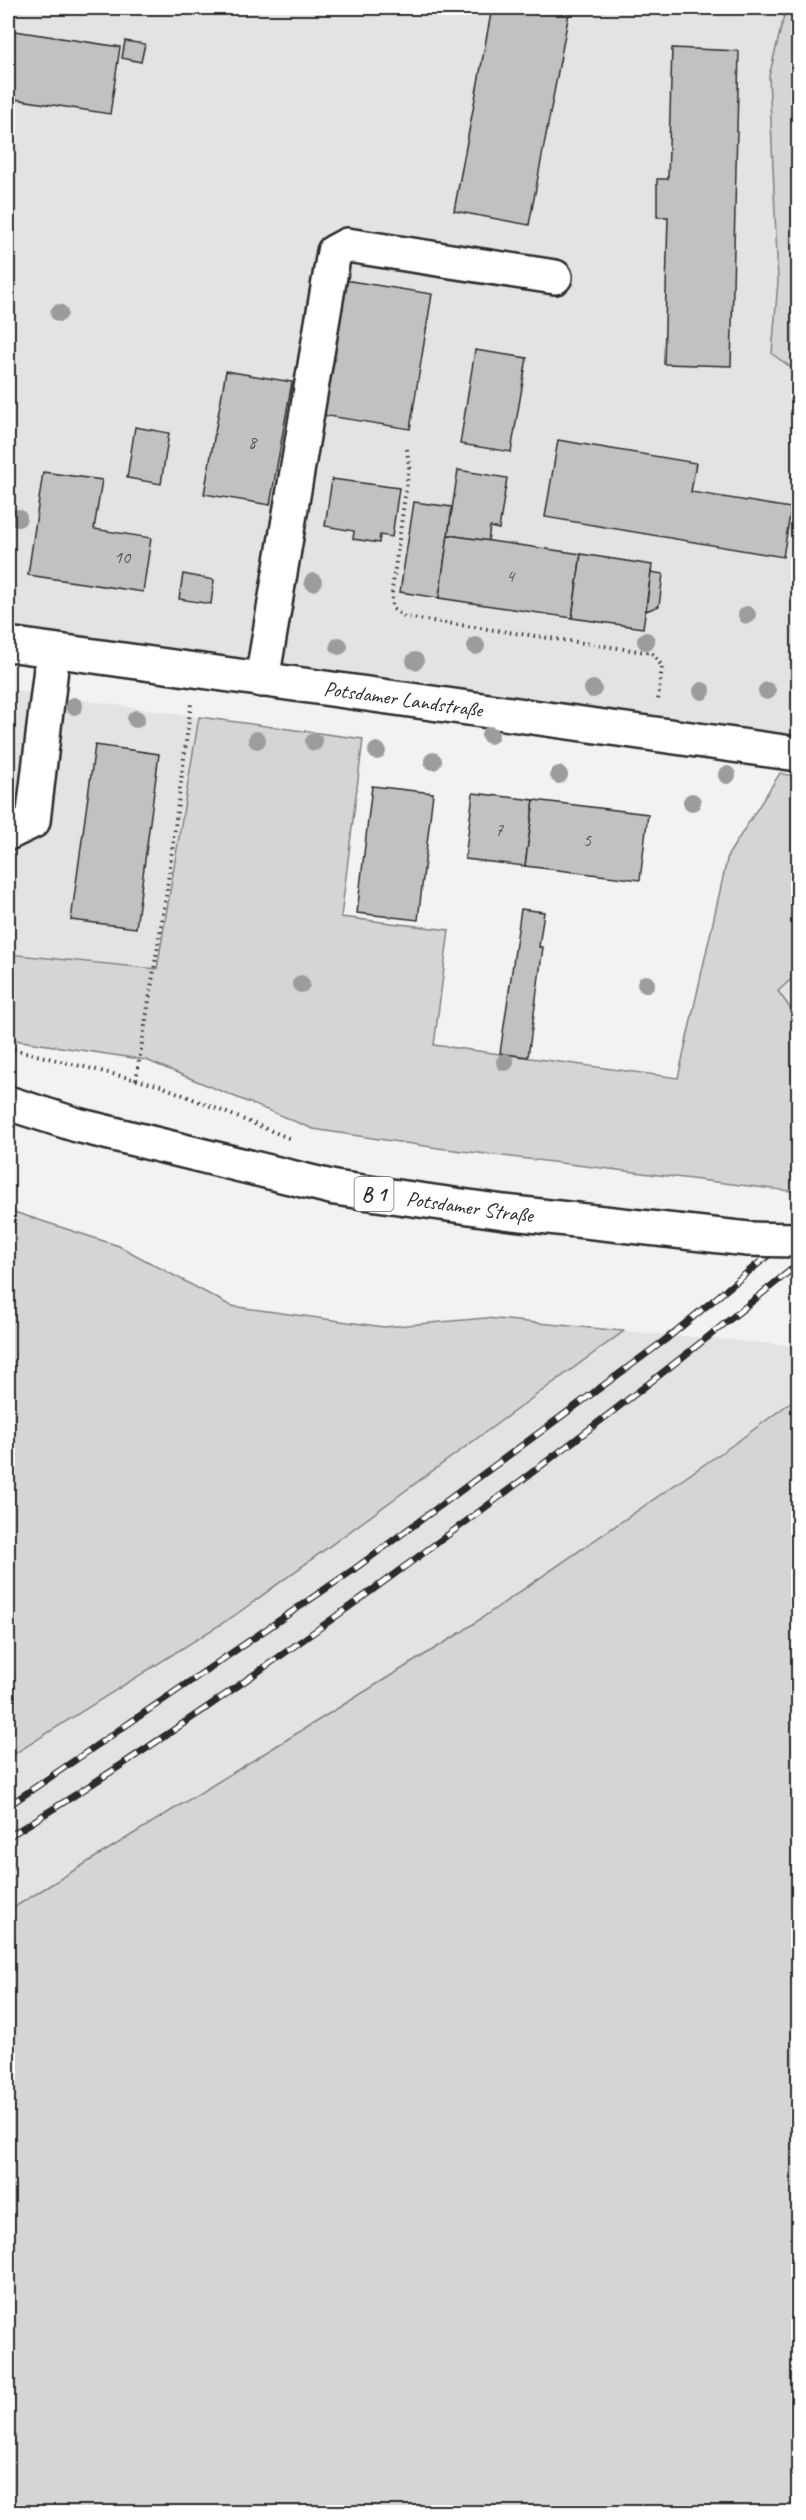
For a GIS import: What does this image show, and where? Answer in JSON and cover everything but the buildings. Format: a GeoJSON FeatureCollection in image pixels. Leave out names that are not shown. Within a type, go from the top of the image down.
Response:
{"type":"FeatureCollection","features":[{"type":"Feature","properties":{"kind":"street"},"geometry":{"type":"LineString","coordinates":[[262,680],[334,252],[347,244],[555,277]]}},
{"type":"Feature","properties":{"kind":"street","name":"Potsdamer Landstraße"},"geometry":{"type":"LineString","coordinates":[[8,644],[195,672],[798,754]]}},
{"type":"Feature","properties":{"kind":"street"},"geometry":{"type":"LineString","coordinates":[[8,833],[33,821],[53,651]]}},
{"type":"Feature","properties":{"kind":"street","name":"Potsdamer Straße"},"geometry":{"type":"LineString","coordinates":[[8,1103],[77,1125],[334,1188],[504,1212],[748,1239],[798,1240]]}},
{"type":"Feature","properties":{"kind":"path"},"geometry":{"type":"LineString","coordinates":[[407,449],[409,467],[392,590],[392,608],[405,617],[652,653],[662,666],[653,734]]}},
{"type":"Feature","properties":{"kind":"path"},"geometry":{"type":"LineString","coordinates":[[136,1080],[166,896],[195,672]]}},
{"type":"Feature","properties":{"kind":"path"},"geometry":{"type":"LineString","coordinates":[[8,1048],[161,1086],[302,1143]]}},
{"type":"Feature","properties":{"kind":"shaded area"},"geometry":{"type":"Polygon","coordinates":[[[8,8],[786,8],[769,76],[778,281],[772,354],[798,372],[798,736],[8,628],[8,8]]]}},
{"type":"Feature","properties":{"kind":"shaded area"},"geometry":{"type":"Polygon","coordinates":[[[786,8],[798,8],[798,372],[772,354],[778,281],[769,76],[786,8]]]}},
{"type":"Feature","properties":{"kind":"shaded area"},"geometry":{"type":"Polygon","coordinates":[[[8,689],[199,717],[157,970],[8,954],[8,689]]]}},
{"type":"Feature","properties":{"kind":"shaded area"},"geometry":{"type":"Polygon","coordinates":[[[199,717],[363,739],[341,917],[449,930],[434,1045],[678,1078],[728,855],[780,773],[798,777],[798,973],[778,991],[798,1019],[798,1192],[438,1148],[313,1129],[146,1060],[8,1039],[8,954],[157,969],[199,717]]]}},
{"type":"Feature","properties":{"kind":"shaded area"},"geometry":{"type":"Polygon","coordinates":[[[798,973],[798,1019],[778,990],[798,973]]]}},
{"type":"Feature","properties":{"kind":"shaded area"},"geometry":{"type":"Polygon","coordinates":[[[8,1210],[119,1246],[231,1306],[384,1327],[486,1318],[624,1331],[234,1616],[8,1758],[8,1210]]]}},
{"type":"Feature","properties":{"kind":"shaded area"},"geometry":{"type":"Polygon","coordinates":[[[624,1331],[798,1346],[798,1397],[734,1444],[460,1633],[8,1911],[8,1758],[234,1616],[624,1331]]]}},
{"type":"Feature","properties":{"kind":"shaded area"},"geometry":{"type":"Polygon","coordinates":[[[798,1397],[798,2512],[8,2512],[8,1911],[460,1633],[734,1444],[798,1397]]]}},
{"type":"Feature","properties":{"kind":"railway"},"geometry":{"type":"LineString","coordinates":[[8,1806],[353,1570],[665,1340],[798,1231]]}},
{"type":"Feature","properties":{"kind":"railway"},"geometry":{"type":"LineString","coordinates":[[8,1837],[201,1711],[389,1578],[596,1424],[798,1264]]}}]}
